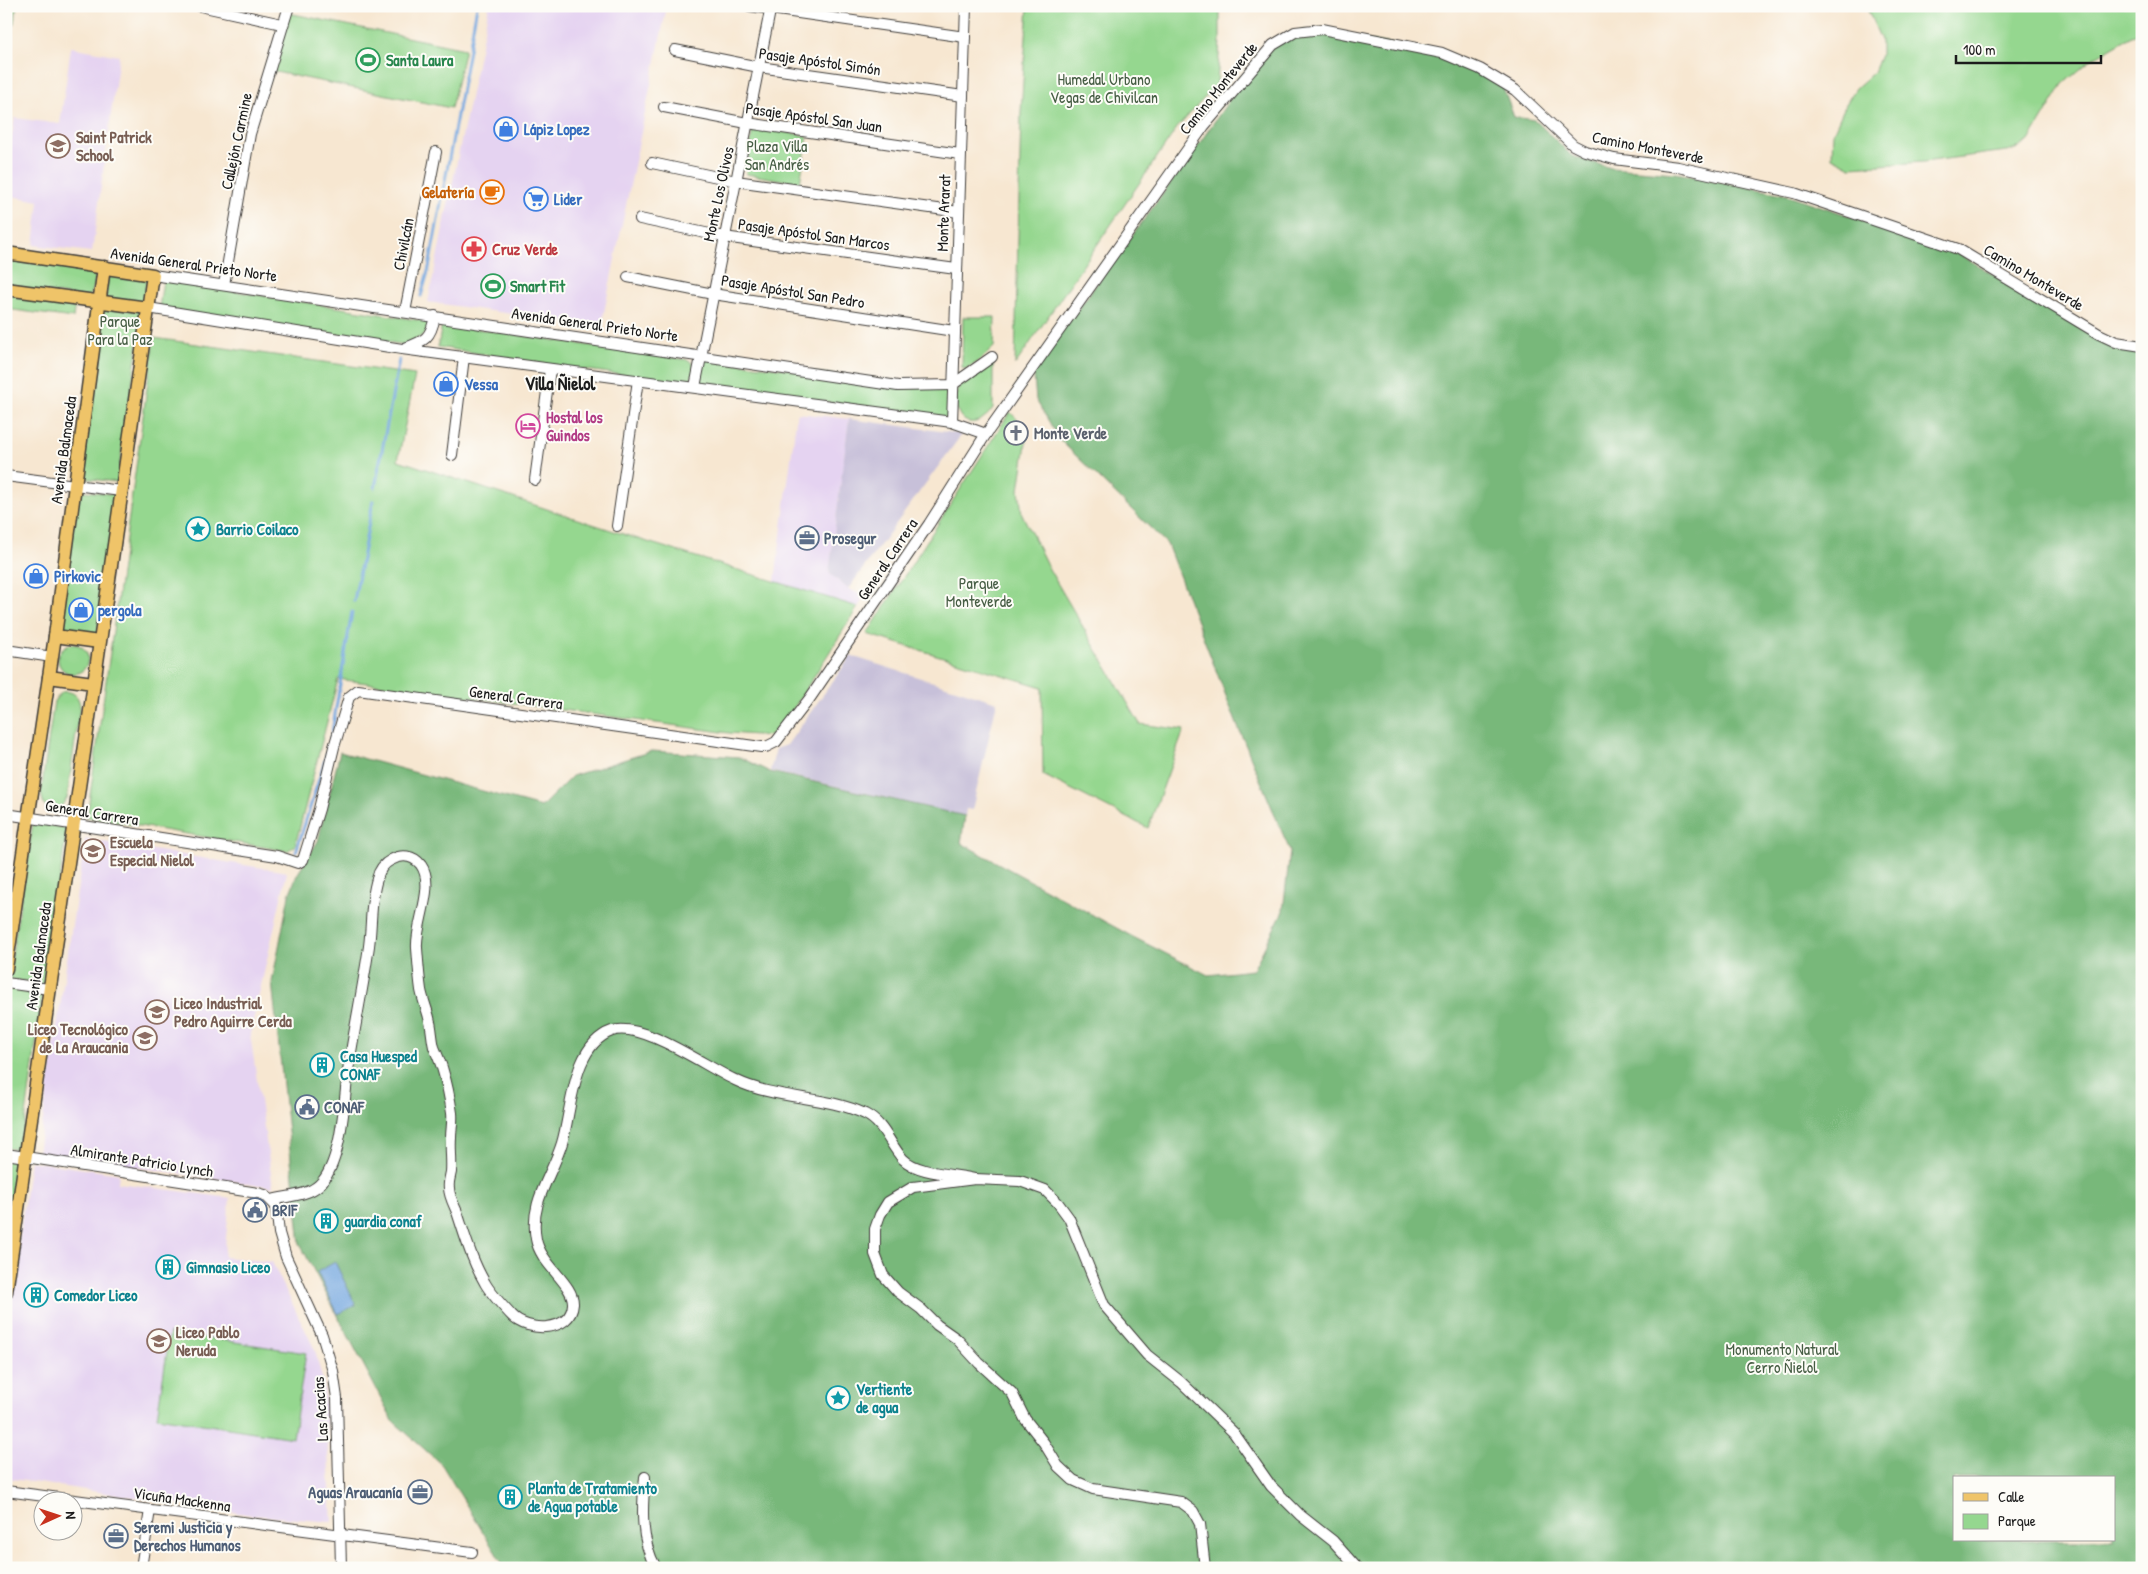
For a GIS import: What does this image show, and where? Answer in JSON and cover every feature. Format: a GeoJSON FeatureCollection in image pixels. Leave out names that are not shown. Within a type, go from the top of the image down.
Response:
{"type":"FeatureCollection","features":[{"type":"Feature","properties":{"kind":"main road","name":"Avenida General Prieto Norte"},"geometry":{"type":"LineString","coordinates":[[6,253],[153,275]]}},
{"type":"Feature","properties":{"kind":"main road","name":"Avenida Balmaceda"},"geometry":{"type":"LineString","coordinates":[[6,969],[52,657],[104,267]]}},
{"type":"Feature","properties":{"kind":"main road","name":"Avenida Balmaceda"},"geometry":{"type":"LineString","coordinates":[[6,1292],[153,275]]}},
{"type":"Feature","properties":{"kind":"main road"},"geometry":{"type":"LineString","coordinates":[[6,289],[148,308]]}},
{"type":"Feature","properties":{"kind":"main road"},"geometry":{"type":"LineString","coordinates":[[54,636],[99,642]]}},
{"type":"Feature","properties":{"kind":"main road"},"geometry":{"type":"LineString","coordinates":[[49,677],[93,683]]}},
{"type":"Feature","properties":{"kind":"street"},"geometry":{"type":"LineString","coordinates":[[200,6],[282,24]]}},
{"type":"Feature","properties":{"kind":"street","name":"Callejón Carmine"},"geometry":{"type":"LineString","coordinates":[[224,285],[250,134],[288,6]]}},
{"type":"Feature","properties":{"kind":"street"},"geometry":{"type":"LineString","coordinates":[[749,6],[965,37]]}},
{"type":"Feature","properties":{"kind":"street","name":"Monte Ararat"},"geometry":{"type":"LineString","coordinates":[[952,422],[966,6]]}},
{"type":"Feature","properties":{"kind":"street","name":"Monte Los Olivos"},"geometry":{"type":"LineString","coordinates":[[695,387],[771,8]]}},
{"type":"Feature","properties":{"kind":"street","name":"Camino Monteverde"},"geometry":{"type":"LineString","coordinates":[[986,434],[1204,126],[1251,68],[1273,44],[1295,32],[1322,29],[1442,53],[1480,68],[1515,90],[1573,145],[1585,152],[1614,159],[1678,167],[1794,193],[1958,249],[2099,334],[2116,342],[2142,346]]}},
{"type":"Feature","properties":{"kind":"street","name":"Pasaje Apóstol Simón"},"geometry":{"type":"LineString","coordinates":[[675,50],[759,68],[963,96]]}},
{"type":"Feature","properties":{"kind":"street","name":"Pasaje Apóstol San Juan"},"geometry":{"type":"LineString","coordinates":[[664,107],[747,123],[960,154]]}},
{"type":"Feature","properties":{"kind":"street","name":"Chivilcán"},"geometry":{"type":"LineString","coordinates":[[405,312],[436,152]]}},
{"type":"Feature","properties":{"kind":"street"},"geometry":{"type":"LineString","coordinates":[[652,163],[736,181],[959,212]]}},
{"type":"Feature","properties":{"kind":"street","name":"Pasaje Apóstol San Marcos"},"geometry":{"type":"LineString","coordinates":[[640,219],[724,237],[956,269]]}},
{"type":"Feature","properties":{"kind":"street","name":"Avenida General Prieto Norte"},"geometry":{"type":"LineString","coordinates":[[153,275],[898,386],[952,385]]}},
{"type":"Feature","properties":{"kind":"street","name":"Pasaje Apóstol San Pedro"},"geometry":{"type":"LineString","coordinates":[[628,277],[713,294],[954,331]]}},
{"type":"Feature","properties":{"kind":"street"},"geometry":{"type":"LineString","coordinates":[[148,308],[402,349],[952,422],[986,434]]}},
{"type":"Feature","properties":{"kind":"street"},"geometry":{"type":"LineString","coordinates":[[402,349],[428,337],[435,316]]}},
{"type":"Feature","properties":{"kind":"street"},"geometry":{"type":"LineString","coordinates":[[452,455],[464,357]]}},
{"type":"Feature","properties":{"kind":"street"},"geometry":{"type":"LineString","coordinates":[[952,385],[992,357]]}},
{"type":"Feature","properties":{"kind":"street"},"geometry":{"type":"LineString","coordinates":[[535,480],[550,369]]}},
{"type":"Feature","properties":{"kind":"street"},"geometry":{"type":"LineString","coordinates":[[617,526],[638,380]]}},
{"type":"Feature","properties":{"kind":"street","name":"General Carrera"},"geometry":{"type":"LineString","coordinates":[[6,814],[277,856],[298,862],[303,860],[319,809],[334,747],[349,697],[358,690],[761,747],[772,745],[787,730],[850,640],[986,434]]}},
{"type":"Feature","properties":{"kind":"street"},"geometry":{"type":"LineString","coordinates":[[6,476],[121,491]]}},
{"type":"Feature","properties":{"kind":"street"},"geometry":{"type":"LineString","coordinates":[[6,650],[52,657]]}},
{"type":"Feature","properties":{"kind":"street"},"geometry":{"type":"LineString","coordinates":[[272,1200],[306,1193],[318,1186],[326,1177],[343,1124],[348,1072],[369,943],[373,895],[378,874],[385,862],[399,856],[409,856],[422,866],[426,879],[424,907],[419,922],[416,943],[422,992],[430,1020],[434,1045],[443,1068],[452,1113],[452,1164],[448,1189],[468,1249],[486,1286],[516,1320],[528,1327],[539,1329],[555,1324],[565,1318],[571,1311],[573,1303],[570,1291],[545,1261],[536,1241],[536,1211],[542,1188],[562,1143],[573,1090],[583,1059],[600,1038],[612,1032],[627,1029],[672,1045],[738,1082],[762,1091],[822,1101],[861,1112],[874,1119],[885,1131],[905,1161],[924,1169],[975,1179],[1020,1181],[1030,1183],[1045,1190],[1069,1218],[1104,1306],[1147,1355],[1181,1382],[1234,1433],[1271,1486],[1300,1515],[1333,1542],[1357,1568]]}},
{"type":"Feature","properties":{"kind":"street"},"geometry":{"type":"LineString","coordinates":[[6,983],[49,989]]}},
{"type":"Feature","properties":{"kind":"street","name":"Almirante Patricio Lynch"},"geometry":{"type":"LineString","coordinates":[[6,1154],[265,1195],[272,1200]]}},
{"type":"Feature","properties":{"kind":"street"},"geometry":{"type":"LineString","coordinates":[[975,1179],[913,1187],[888,1202],[880,1215],[875,1229],[875,1254],[883,1275],[898,1292],[921,1309],[937,1325],[957,1339],[1012,1393],[1025,1419],[1044,1443],[1058,1466],[1073,1480],[1093,1489],[1181,1502],[1193,1512],[1200,1524],[1205,1568]]}},
{"type":"Feature","properties":{"kind":"street","name":"Las Acacias"},"geometry":{"type":"LineString","coordinates":[[272,1200],[278,1214],[279,1233],[286,1257],[322,1334],[333,1371],[337,1398],[341,1568]]}},
{"type":"Feature","properties":{"kind":"street"},"geometry":{"type":"LineString","coordinates":[[645,1476],[642,1517],[649,1555],[656,1568]]}},
{"type":"Feature","properties":{"kind":"street","name":"Vicuña Mackenna"},"geometry":{"type":"LineString","coordinates":[[6,1491],[472,1552]]}},
{"type":"Feature","properties":{"kind":"street"},"geometry":{"type":"LineString","coordinates":[[141,1568],[150,1510]]}},
{"type":"Feature","properties":{"kind":"shaded area"},"geometry":{"type":"Polygon","coordinates":[[[489,6],[667,6],[601,327],[428,302],[489,6]]]}},
{"type":"Feature","properties":{"kind":"shaded area","name":"Saint Patrick School"},"geometry":{"type":"Polygon","coordinates":[[[71,47],[119,56],[92,252],[34,245],[39,201],[6,195],[6,168],[15,118],[60,124],[71,47]]]}},
{"type":"Feature","properties":{"kind":"shaded area","name":"Prosegur"},"geometry":{"type":"Polygon","coordinates":[[[797,413],[849,419],[829,573],[848,589],[865,596],[858,607],[775,581],[797,413]]]}},
{"type":"Feature","properties":{"kind":"shaded area"},"geometry":{"type":"Polygon","coordinates":[[[849,419],[962,434],[848,589],[829,573],[849,419]]]}},
{"type":"Feature","properties":{"kind":"shaded area"},"geometry":{"type":"Polygon","coordinates":[[[851,656],[997,702],[972,810],[966,809],[965,816],[770,771],[776,749],[787,745],[851,656]]]}},
{"type":"Feature","properties":{"kind":"shaded area","name":"Liceo Industrial Pedro Aguirre Cerda"},"geometry":{"type":"Polygon","coordinates":[[[85,839],[287,872],[250,1034],[273,1187],[38,1153],[85,839]]]}},
{"type":"Feature","properties":{"kind":"shaded area","name":"Liceo Pablo Neruda"},"geometry":{"type":"Polygon","coordinates":[[[30,1161],[119,1174],[118,1183],[230,1198],[224,1257],[272,1262],[315,1350],[324,1386],[332,1522],[252,1515],[6,1478],[6,1333],[30,1161]]]}},
{"type":"Feature","properties":{"kind":"green space"},"geometry":{"type":"Polygon","coordinates":[[[6,6],[17,6],[12,32],[6,31],[6,6]]]}},
{"type":"Feature","properties":{"kind":"green space","name":"Humedal Urbano Vegas de Chivilcan"},"geometry":{"type":"Polygon","coordinates":[[[1028,6],[1220,6],[1220,41],[1217,84],[1177,128],[1015,365],[1021,112],[1028,6]]]}},
{"type":"Feature","properties":{"kind":"green space"},"geometry":{"type":"Polygon","coordinates":[[[1866,6],[2142,6],[2142,30],[2092,59],[2063,84],[2029,141],[2014,150],[1923,162],[1851,167],[1832,157],[1833,133],[1846,104],[1856,88],[1874,72],[1881,55],[1881,40],[1866,6]]]}},
{"type":"Feature","properties":{"kind":"green space","name":"Santa Laura"},"geometry":{"type":"Polygon","coordinates":[[[288,13],[465,49],[451,108],[271,71],[288,13]]]}},
{"type":"Feature","properties":{"kind":"green space","name":"Monumento Natural Cerro Ñielol"},"geometry":{"type":"Polygon","coordinates":[[[1304,30],[1431,50],[1502,85],[1514,117],[1535,120],[1572,156],[1611,168],[1676,173],[1788,195],[1956,252],[2111,346],[2140,354],[2142,360],[2142,1568],[505,1568],[442,1465],[393,1421],[300,1244],[272,982],[289,895],[297,875],[318,841],[340,752],[541,807],[572,776],[652,751],[739,757],[770,772],[965,816],[961,843],[1133,937],[1208,975],[1253,970],[1283,911],[1290,851],[1238,727],[1167,544],[1060,440],[1036,400],[1033,365],[1065,327],[1192,154],[1245,77],[1277,42],[1304,30]]]}},
{"type":"Feature","properties":{"kind":"green space","name":"Plaza Villa San Andrés"},"geometry":{"type":"Polygon","coordinates":[[[753,127],[808,136],[800,183],[746,174],[753,127]]]}},
{"type":"Feature","properties":{"kind":"green space"},"geometry":{"type":"Polygon","coordinates":[[[6,257],[96,272],[94,286],[88,298],[6,286],[6,257]]]}},
{"type":"Feature","properties":{"kind":"green space"},"geometry":{"type":"Polygon","coordinates":[[[109,272],[147,278],[142,306],[105,301],[109,272]]]}},
{"type":"Feature","properties":{"kind":"green space"},"geometry":{"type":"Polygon","coordinates":[[[163,280],[430,322],[427,332],[408,345],[159,309],[163,280]]]}},
{"type":"Feature","properties":{"kind":"green space"},"geometry":{"type":"Polygon","coordinates":[[[6,293],[75,302],[73,318],[6,309],[6,293]]]}},
{"type":"Feature","properties":{"kind":"green space","name":"Parque Para la Paz"},"geometry":{"type":"Polygon","coordinates":[[[102,307],[143,312],[117,482],[82,478],[102,307]]]}},
{"type":"Feature","properties":{"kind":"green space"},"geometry":{"type":"Polygon","coordinates":[[[963,317],[995,317],[994,347],[978,362],[966,369],[962,368],[963,317]]]}},
{"type":"Feature","properties":{"kind":"green space"},"geometry":{"type":"Polygon","coordinates":[[[442,324],[689,360],[692,363],[694,372],[685,383],[564,367],[438,347],[442,324]]]}},
{"type":"Feature","properties":{"kind":"green space"},"geometry":{"type":"Polygon","coordinates":[[[154,338],[415,375],[398,460],[638,539],[858,607],[787,719],[770,736],[729,733],[338,679],[295,846],[287,851],[87,817],[154,338]]]}},
{"type":"Feature","properties":{"kind":"green space"},"geometry":{"type":"Polygon","coordinates":[[[702,359],[949,388],[949,418],[699,385],[702,359]]]}},
{"type":"Feature","properties":{"kind":"green space"},"geometry":{"type":"Polygon","coordinates":[[[993,361],[993,409],[982,419],[973,422],[966,421],[960,416],[957,408],[957,391],[968,378],[993,361]]]}},
{"type":"Feature","properties":{"kind":"green space","name":"Parque Monteverde"},"geometry":{"type":"Polygon","coordinates":[[[1010,412],[1028,430],[1019,490],[1022,514],[1049,569],[1140,724],[1184,730],[1148,828],[1043,775],[1042,687],[867,634],[1010,412]]]}},
{"type":"Feature","properties":{"kind":"green space"},"geometry":{"type":"Polygon","coordinates":[[[76,490],[120,495],[96,641],[56,635],[76,490]]]}},
{"type":"Feature","properties":{"kind":"green space"},"geometry":{"type":"Polygon","coordinates":[[[73,644],[84,648],[88,659],[84,670],[73,674],[62,670],[58,659],[62,648],[73,644]]]}},
{"type":"Feature","properties":{"kind":"green space"},"geometry":{"type":"Polygon","coordinates":[[[62,692],[75,694],[80,706],[67,798],[60,808],[51,810],[44,805],[41,793],[54,701],[62,692]]]}},
{"type":"Feature","properties":{"kind":"green space"},"geometry":{"type":"Polygon","coordinates":[[[33,823],[67,828],[45,984],[8,979],[33,823]]]}},
{"type":"Feature","properties":{"kind":"green space"},"geometry":{"type":"Polygon","coordinates":[[[7,989],[43,994],[21,1150],[6,1148],[7,989]]]}},
{"type":"Feature","properties":{"kind":"green space"},"geometry":{"type":"Polygon","coordinates":[[[6,1160],[19,1162],[6,1251],[6,1160]]]}},
{"type":"Feature","properties":{"kind":"green space"},"geometry":{"type":"Polygon","coordinates":[[[170,1332],[306,1353],[293,1438],[157,1417],[170,1332]]]}},
{"type":"Feature","properties":{"kind":"water"},"geometry":{"type":"Polygon","coordinates":[[[335,1262],[356,1305],[338,1314],[317,1272],[335,1262]]]}},
{"type":"Feature","properties":{"kind":"waterway"},"geometry":{"type":"LineString","coordinates":[[421,296],[429,268],[477,6]]}},
{"type":"Feature","properties":{"kind":"waterway"},"geometry":{"type":"LineString","coordinates":[[375,488],[399,360]]}},
{"type":"Feature","properties":{"kind":"waterway"},"geometry":{"type":"LineString","coordinates":[[354,601],[373,501]]}},
{"type":"Feature","properties":{"kind":"waterway"},"geometry":{"type":"LineString","coordinates":[[296,852],[330,744],[352,612]]}},
{"type":"Feature","properties":{"kind":"place","name":"Santa Laura"},"geometry":{"type":"Point","coordinates":[368,60]}},
{"type":"Feature","properties":{"kind":"place","name":"Lápiz Lopez"},"geometry":{"type":"Point","coordinates":[506,129]}},
{"type":"Feature","properties":{"kind":"place","name":"Saint Patrick School"},"geometry":{"type":"Point","coordinates":[58,146]}},
{"type":"Feature","properties":{"kind":"place","name":"Gelatería"},"geometry":{"type":"Point","coordinates":[492,192]}},
{"type":"Feature","properties":{"kind":"place","name":"Lider"},"geometry":{"type":"Point","coordinates":[536,199]}},
{"type":"Feature","properties":{"kind":"place","name":"Cruz Verde"},"geometry":{"type":"Point","coordinates":[474,249]}},
{"type":"Feature","properties":{"kind":"place","name":"Smart Fit"},"geometry":{"type":"Point","coordinates":[493,286]}},
{"type":"Feature","properties":{"kind":"place","name":"Vessa"},"geometry":{"type":"Point","coordinates":[446,384]}},
{"type":"Feature","properties":{"kind":"place","name":"Hostal los Guindos"},"geometry":{"type":"Point","coordinates":[528,426]}},
{"type":"Feature","properties":{"kind":"place","name":"Monte Verde"},"geometry":{"type":"Point","coordinates":[1016,433]}},
{"type":"Feature","properties":{"kind":"place","name":"Barrio Coilaco"},"geometry":{"type":"Point","coordinates":[198,529]}},
{"type":"Feature","properties":{"kind":"place","name":"Prosegur"},"geometry":{"type":"Point","coordinates":[807,538]}},
{"type":"Feature","properties":{"kind":"place","name":"Pirkovic"},"geometry":{"type":"Point","coordinates":[36,576]}},
{"type":"Feature","properties":{"kind":"place","name":"pergola"},"geometry":{"type":"Point","coordinates":[81,610]}},
{"type":"Feature","properties":{"kind":"place","name":"Escuela Especial Nielol"},"geometry":{"type":"Point","coordinates":[93,851]}},
{"type":"Feature","properties":{"kind":"place","name":"Liceo Industrial Pedro Aguirre Cerda"},"geometry":{"type":"Point","coordinates":[157,1012]}},
{"type":"Feature","properties":{"kind":"place","name":"Liceo Tecnológico de La Araucania"},"geometry":{"type":"Point","coordinates":[145,1038]}},
{"type":"Feature","properties":{"kind":"place","name":"Casa Huesped CONAF"},"geometry":{"type":"Point","coordinates":[322,1065]}},
{"type":"Feature","properties":{"kind":"place","name":"CONAF"},"geometry":{"type":"Point","coordinates":[307,1107]}},
{"type":"Feature","properties":{"kind":"place","name":"BRIF"},"geometry":{"type":"Point","coordinates":[255,1210]}},
{"type":"Feature","properties":{"kind":"place","name":"guardia conaf"},"geometry":{"type":"Point","coordinates":[326,1221]}},
{"type":"Feature","properties":{"kind":"place","name":"Gimnasio Liceo"},"geometry":{"type":"Point","coordinates":[168,1267]}},
{"type":"Feature","properties":{"kind":"place","name":"Comedor Liceo"},"geometry":{"type":"Point","coordinates":[36,1295]}},
{"type":"Feature","properties":{"kind":"place","name":"Liceo Pablo Neruda"},"geometry":{"type":"Point","coordinates":[159,1341]}},
{"type":"Feature","properties":{"kind":"place","name":"Vertiente de agua"},"geometry":{"type":"Point","coordinates":[838,1398]}},
{"type":"Feature","properties":{"kind":"place","name":"Aguas Araucanía"},"geometry":{"type":"Point","coordinates":[420,1492]}},
{"type":"Feature","properties":{"kind":"place","name":"Planta de Tratamiento de Agua potable"},"geometry":{"type":"Point","coordinates":[510,1497]}},
{"type":"Feature","properties":{"kind":"place","name":"Seremi Justicia y Derechos Humanos"},"geometry":{"type":"Point","coordinates":[116,1536]}},
{"type":"Feature","properties":{"kind":"district","name":"Villa Ñielol"},"geometry":{"type":"Point","coordinates":[560,384]}}]}
